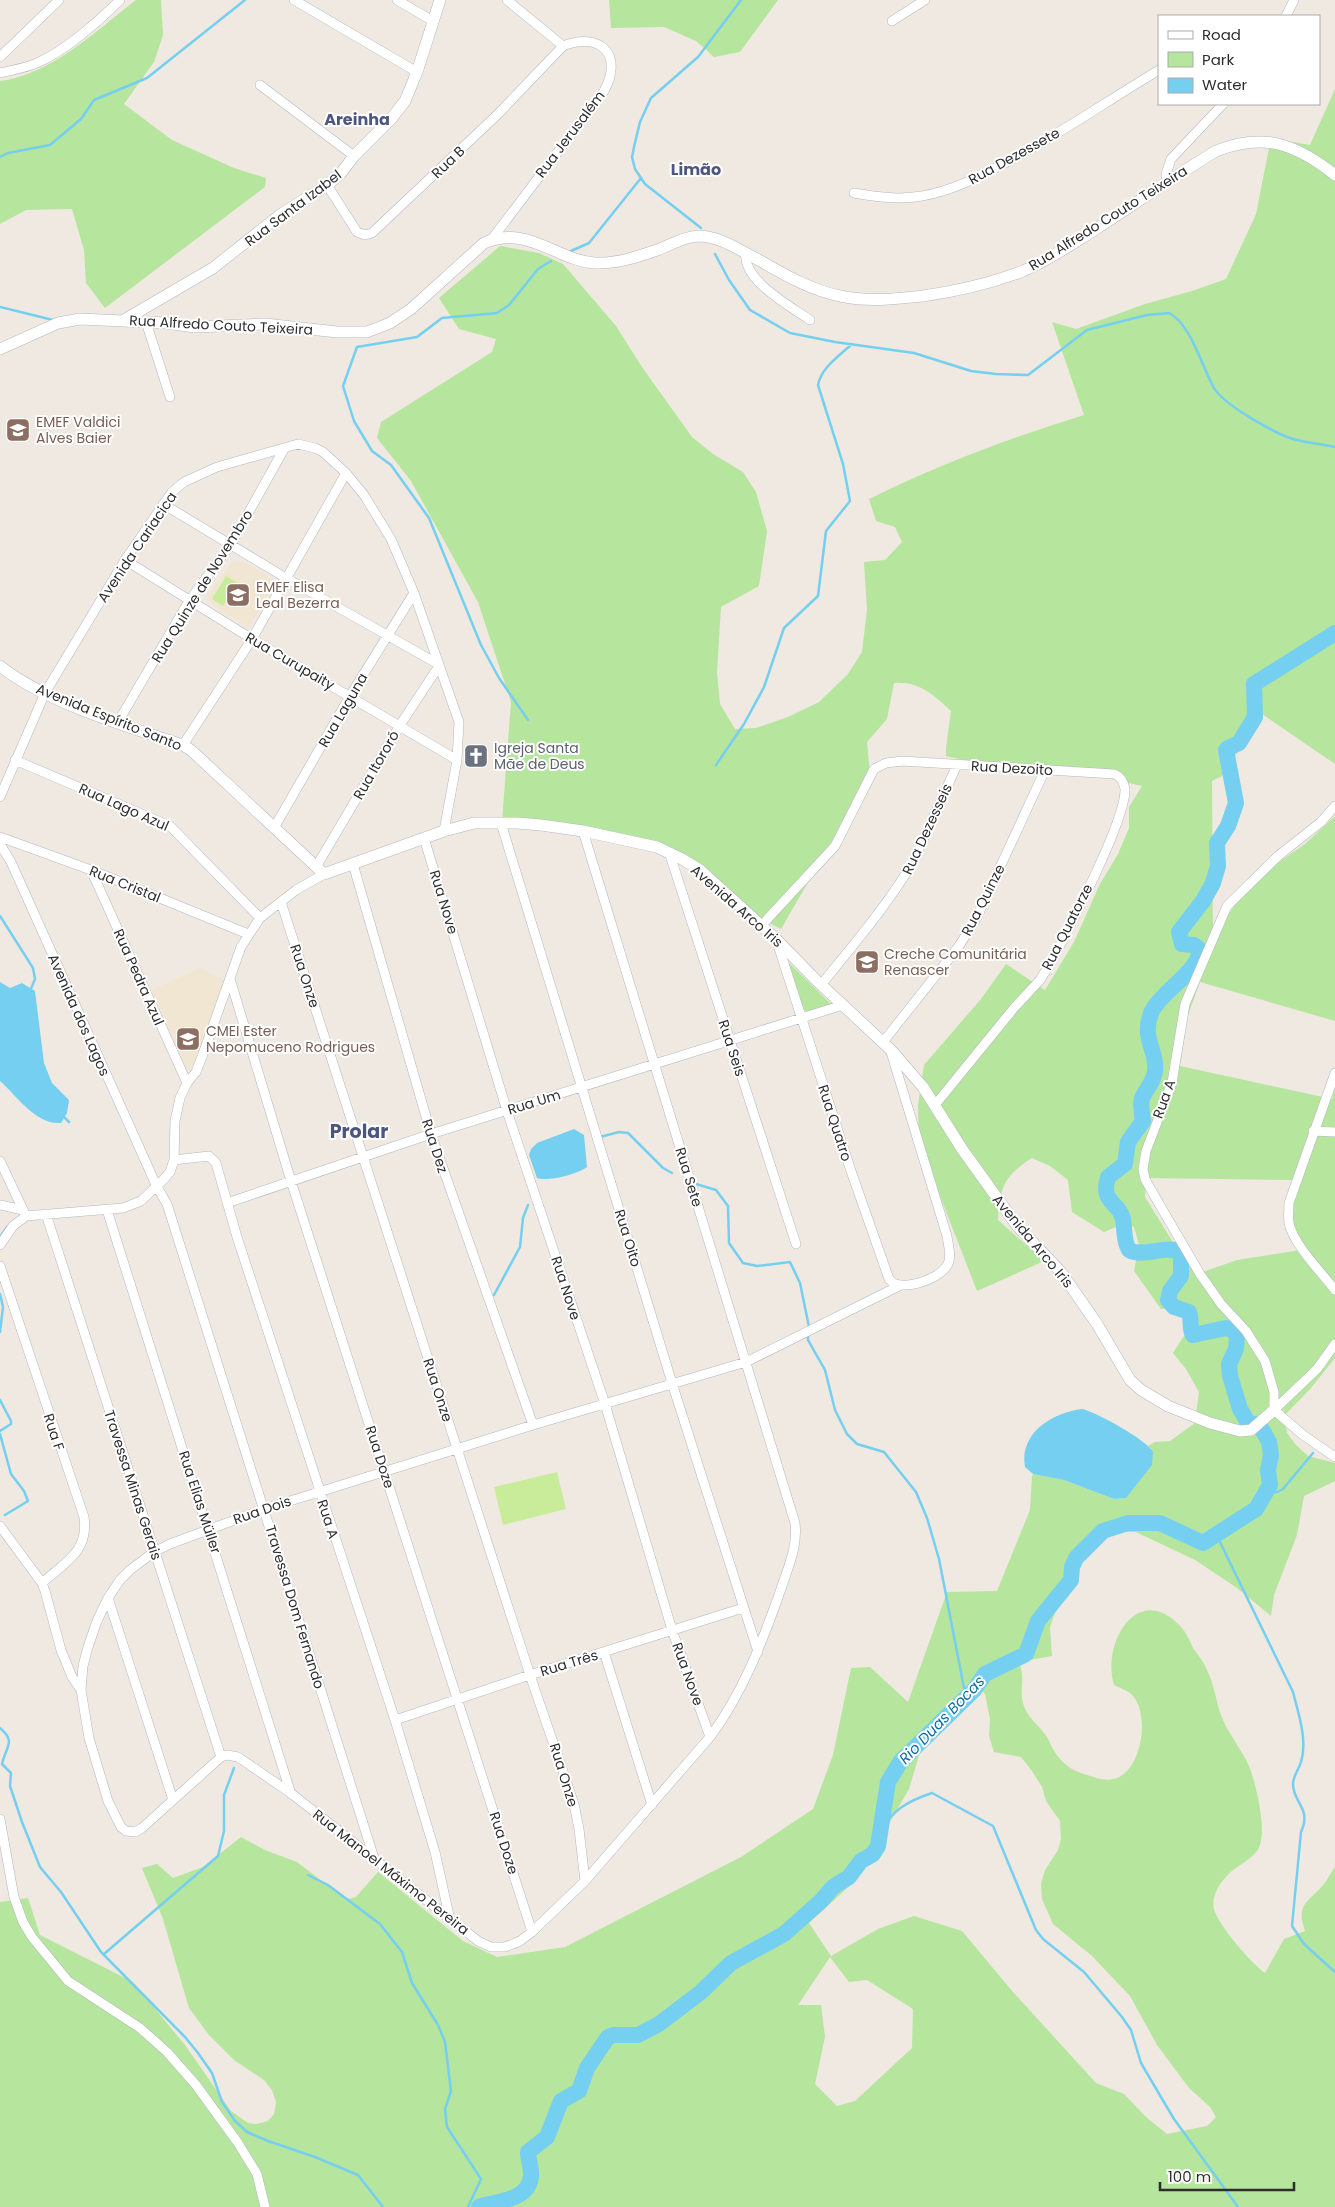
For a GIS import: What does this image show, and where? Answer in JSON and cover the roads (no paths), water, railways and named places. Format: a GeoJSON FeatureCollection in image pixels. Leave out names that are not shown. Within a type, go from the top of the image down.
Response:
{"type":"FeatureCollection","features":[{"type":"Feature","properties":{"kind":"street"},"geometry":{"type":"LineString","coordinates":[[0,57],[59,0]]}},
{"type":"Feature","properties":{"kind":"street"},"geometry":{"type":"LineString","coordinates":[[0,73],[23,68],[48,57],[74,39],[120,0]]}},
{"type":"Feature","properties":{"kind":"street"},"geometry":{"type":"LineString","coordinates":[[294,0],[417,72]]}},
{"type":"Feature","properties":{"kind":"street"},"geometry":{"type":"LineString","coordinates":[[397,0],[432,21]]}},
{"type":"Feature","properties":{"kind":"street","name":"Rua Santa Izabel"},"geometry":{"type":"LineString","coordinates":[[124,320],[213,268],[280,215],[327,185],[341,173],[354,156],[398,111],[405,101],[417,72],[440,0]]}},
{"type":"Feature","properties":{"kind":"street"},"geometry":{"type":"LineString","coordinates":[[507,0],[563,46]]}},
{"type":"Feature","properties":{"kind":"street"},"geometry":{"type":"LineString","coordinates":[[892,21],[925,0]]}},
{"type":"Feature","properties":{"kind":"street"},"geometry":{"type":"LineString","coordinates":[[1286,15],[1294,0]]}},
{"type":"Feature","properties":{"kind":"street","name":"Rua B"},"geometry":{"type":"LineString","coordinates":[[327,185],[357,232],[365,235],[372,233],[497,115],[563,46],[576,41]]}},
{"type":"Feature","properties":{"kind":"street","name":"Rua Jerusalém"},"geometry":{"type":"LineString","coordinates":[[492,239],[604,90],[610,79],[610,57],[607,50],[593,42],[576,41]]}},
{"type":"Feature","properties":{"kind":"street","name":"Rua Dezessete"},"geometry":{"type":"LineString","coordinates":[[854,193],[898,198],[921,196],[950,190],[1030,150],[1158,71]]}},
{"type":"Feature","properties":{"kind":"street"},"geometry":{"type":"LineString","coordinates":[[260,85],[354,156]]}},
{"type":"Feature","properties":{"kind":"street"},"geometry":{"type":"LineString","coordinates":[[1167,182],[1166,174],[1171,159],[1222,105]]}},
{"type":"Feature","properties":{"kind":"street","name":"Rua Alfredo Couto Teixeira"},"geometry":{"type":"LineString","coordinates":[[0,349],[58,323],[80,319],[124,320],[203,327],[266,324],[336,332],[367,332],[390,322],[411,308],[484,243],[492,239],[532,241],[573,258],[595,263],[622,260],[685,238],[698,236],[720,240],[796,280],[839,296],[863,300],[885,300],[930,295],[1000,279],[1033,266],[1067,247],[1216,151],[1230,146],[1274,142],[1302,151],[1335,175]]}},
{"type":"Feature","properties":{"kind":"street"},"geometry":{"type":"LineString","coordinates":[[746,253],[745,261],[751,274],[767,290],[810,320]]}},
{"type":"Feature","properties":{"kind":"street"},"geometry":{"type":"LineString","coordinates":[[146,322],[170,397]]}},
{"type":"Feature","properties":{"kind":"street","name":"Avenida Cariacica"},"geometry":{"type":"LineString","coordinates":[[0,797],[45,693],[124,560],[172,492],[198,474],[298,444],[323,452],[346,473],[364,495],[383,523],[414,593],[459,722],[457,760],[444,831]]}},
{"type":"Feature","properties":{"kind":"street","name":"Rua Quinze de Novembro"},"geometry":{"type":"LineString","coordinates":[[118,722],[189,601],[231,544],[284,449]]}},
{"type":"Feature","properties":{"kind":"street"},"geometry":{"type":"LineString","coordinates":[[183,745],[252,639],[346,473]]}},
{"type":"Feature","properties":{"kind":"street"},"geometry":{"type":"LineString","coordinates":[[164,504],[286,578],[388,634],[439,665]]}},
{"type":"Feature","properties":{"kind":"street","name":"Rua Curupaity"},"geometry":{"type":"LineString","coordinates":[[124,560],[252,639],[457,760]]}},
{"type":"Feature","properties":{"kind":"street","name":"Rua Laguna"},"geometry":{"type":"LineString","coordinates":[[274,828],[350,696],[414,593]]}},
{"type":"Feature","properties":{"kind":"street","name":"Rua Itororó"},"geometry":{"type":"LineString","coordinates":[[320,870],[400,725],[439,665]]}},
{"type":"Feature","properties":{"kind":"street","name":"Avenida Espírito Santo"},"geometry":{"type":"LineString","coordinates":[[0,666],[45,693],[183,745],[202,758],[320,870]]}},
{"type":"Feature","properties":{"kind":"street","name":"Rua Lago Azul"},"geometry":{"type":"LineString","coordinates":[[15,760],[170,826],[260,918]]}},
{"type":"Feature","properties":{"kind":"street","name":"Rua Dezoito"},"geometry":{"type":"LineString","coordinates":[[762,925],[835,846],[874,769],[886,763],[902,761],[1114,774],[1120,779]]}},
{"type":"Feature","properties":{"kind":"street","name":"Rua Dezesseis"},"geometry":{"type":"LineString","coordinates":[[821,985],[889,900],[905,876],[957,765]]}},
{"type":"Feature","properties":{"kind":"street","name":"Rua Quinze"},"geometry":{"type":"LineString","coordinates":[[887,1046],[959,946],[977,917],[1045,770]]}},
{"type":"Feature","properties":{"kind":"street","name":"Rua Quatorze"},"geometry":{"type":"LineString","coordinates":[[935,1105],[1023,997],[1040,980],[1050,964],[1117,822],[1125,789],[1120,779]]}},
{"type":"Feature","properties":{"kind":"street","name":"Rua A"},"geometry":{"type":"LineString","coordinates":[[1274,1410],[1274,1392],[1265,1362],[1246,1331],[1220,1304],[1200,1274],[1145,1179],[1143,1169],[1146,1151],[1172,1083],[1184,1004],[1227,906],[1278,856],[1321,822],[1335,806]]}},
{"type":"Feature","properties":{"kind":"street","name":"Avenida Arco Iris"},"geometry":{"type":"LineString","coordinates":[[0,1205],[24,1213],[46,1214],[107,1210],[124,1208],[141,1201],[157,1187],[170,1172],[174,1160],[176,1114],[180,1098],[187,1083],[196,1072],[230,982],[241,947],[260,918],[320,870],[352,864],[444,831],[474,823],[523,823],[583,831],[669,852],[700,870],[762,925],[821,985],[887,1046],[935,1105],[962,1149],[1018,1227],[1061,1272],[1130,1380],[1141,1390],[1161,1402],[1210,1423],[1240,1431],[1259,1424],[1274,1410]]}},
{"type":"Feature","properties":{"kind":"street","name":"Rua Oito"},"geometry":{"type":"LineString","coordinates":[[501,823],[672,1383],[758,1652]]}},
{"type":"Feature","properties":{"kind":"street","name":"Rua Sete"},"geometry":{"type":"LineString","coordinates":[[583,831],[795,1523]]}},
{"type":"Feature","properties":{"kind":"street","name":"Rua Cristal"},"geometry":{"type":"LineString","coordinates":[[0,837],[91,870],[248,934]]}},
{"type":"Feature","properties":{"kind":"street","name":"Rua Nove"},"geometry":{"type":"LineString","coordinates":[[424,838],[507,1111],[605,1404],[672,1630],[710,1737]]}},
{"type":"Feature","properties":{"kind":"street","name":"Avenida dos Lagos"},"geometry":{"type":"LineString","coordinates":[[0,844],[11,862],[157,1187]]}},
{"type":"Feature","properties":{"kind":"street","name":"Rua Seis"},"geometry":{"type":"LineString","coordinates":[[669,852],[796,1244]]}},
{"type":"Feature","properties":{"kind":"street","name":"Rua Dez"},"geometry":{"type":"LineString","coordinates":[[352,864],[431,1134],[532,1424]]}},
{"type":"Feature","properties":{"kind":"street","name":"Rua Pedra Azul"},"geometry":{"type":"LineString","coordinates":[[91,870],[187,1083]]}},
{"type":"Feature","properties":{"kind":"street","name":"Rua Onze"},"geometry":{"type":"LineString","coordinates":[[281,902],[530,1675],[574,1804],[585,1881]]}},
{"type":"Feature","properties":{"kind":"street","name":"Rua Quatro"},"geometry":{"type":"LineString","coordinates":[[776,939],[851,1171],[889,1279],[892,1283],[901,1285]]}},
{"type":"Feature","properties":{"kind":"street","name":"Rua Doze"},"geometry":{"type":"LineString","coordinates":[[230,982],[290,1181],[532,1932]]}},
{"type":"Feature","properties":{"kind":"street","name":"Rua Um"},"geometry":{"type":"LineString","coordinates":[[227,1203],[431,1134],[843,1005]]}},
{"type":"Feature","properties":{"kind":"street"},"geometry":{"type":"LineString","coordinates":[[887,1046],[947,1236],[950,1258],[947,1267],[932,1279],[901,1285]]}},
{"type":"Feature","properties":{"kind":"street"},"geometry":{"type":"LineString","coordinates":[[1335,1073],[1289,1203],[1289,1223],[1302,1247],[1335,1290]]}},
{"type":"Feature","properties":{"kind":"street"},"geometry":{"type":"LineString","coordinates":[[1314,1131],[1335,1132]]}},
{"type":"Feature","properties":{"kind":"street","name":"Rua A"},"geometry":{"type":"LineString","coordinates":[[174,1160],[209,1156],[214,1160],[319,1492],[395,1720],[434,1852],[450,1920]]}},
{"type":"Feature","properties":{"kind":"street"},"geometry":{"type":"LineString","coordinates":[[0,1161],[24,1213],[0,1245]]}},
{"type":"Feature","properties":{"kind":"street","name":"Travessa Dom Fernando"},"geometry":{"type":"LineString","coordinates":[[157,1187],[167,1204],[374,1858]]}},
{"type":"Feature","properties":{"kind":"street","name":"Rua Elias Müller"},"geometry":{"type":"LineString","coordinates":[[107,1210],[292,1794]]}},
{"type":"Feature","properties":{"kind":"street","name":"Travessa Minas Gerais"},"geometry":{"type":"LineString","coordinates":[[46,1214],[221,1756]]}},
{"type":"Feature","properties":{"kind":"street","name":"Rua F"},"geometry":{"type":"LineString","coordinates":[[0,1266],[85,1523],[83,1543],[74,1555],[42,1583]]}},
{"type":"Feature","properties":{"kind":"street","name":"Rua Dois"},"geometry":{"type":"LineString","coordinates":[[81,1690],[82,1672],[88,1647],[108,1598],[120,1580],[154,1552],[184,1538],[264,1509],[532,1424],[746,1362],[901,1285]]}},
{"type":"Feature","properties":{"kind":"street"},"geometry":{"type":"LineString","coordinates":[[1335,1344],[1317,1369],[1274,1410],[1303,1436],[1335,1456]]}},
{"type":"Feature","properties":{"kind":"street","name":"Rua Manoel Máximo Pereira"},"geometry":{"type":"LineString","coordinates":[[221,1756],[227,1754],[238,1757],[292,1794],[478,1941],[491,1947],[512,1945],[532,1932],[585,1881],[710,1737],[725,1714],[758,1652],[794,1552],[796,1543],[795,1523]]}},
{"type":"Feature","properties":{"kind":"street"},"geometry":{"type":"LineString","coordinates":[[0,1526],[42,1583],[61,1650],[72,1677],[81,1690],[89,1738],[99,1776],[108,1801],[121,1827],[130,1833],[135,1832],[221,1756]]}},
{"type":"Feature","properties":{"kind":"street"},"geometry":{"type":"LineString","coordinates":[[108,1598],[173,1800]]}},
{"type":"Feature","properties":{"kind":"street","name":"Rua Três"},"geometry":{"type":"LineString","coordinates":[[395,1720],[743,1608]]}},
{"type":"Feature","properties":{"kind":"street"},"geometry":{"type":"LineString","coordinates":[[604,1652],[652,1805]]}},
{"type":"Feature","properties":{"kind":"street"},"geometry":{"type":"LineString","coordinates":[[0,1819],[14,1897],[23,1922],[32,1937],[68,1981],[140,2028],[167,2052],[196,2085],[238,2143],[257,2174],[265,2207]]}},
{"type":"Feature","properties":{"kind":"water"},"geometry":{"type":"Polygon","coordinates":[[[0,982],[10,988],[22,983],[35,991],[44,1063],[52,1083],[69,1100],[67,1113],[61,1123],[52,1122],[35,1115],[0,1081],[0,982]]]}},
{"type":"Feature","properties":{"kind":"water"},"geometry":{"type":"Polygon","coordinates":[[[574,1129],[584,1135],[587,1167],[563,1177],[537,1178],[529,1155],[531,1149],[537,1143],[574,1129]]]}},
{"type":"Feature","properties":{"kind":"water"},"geometry":{"type":"Polygon","coordinates":[[[1082,1409],[1120,1427],[1149,1447],[1153,1452],[1152,1465],[1126,1498],[1114,1499],[1064,1480],[1033,1474],[1025,1467],[1024,1455],[1032,1435],[1049,1420],[1071,1411],[1082,1409]]]}},
{"type":"Feature","properties":{"kind":"waterway"},"geometry":{"type":"LineString","coordinates":[[0,157],[8,153],[50,145],[81,119],[94,100],[147,78],[245,0]]}},
{"type":"Feature","properties":{"kind":"waterway"},"geometry":{"type":"LineString","coordinates":[[701,228],[645,184],[635,169],[632,157],[640,122],[651,98],[698,57],[741,0]]}},
{"type":"Feature","properties":{"kind":"waterway"},"geometry":{"type":"LineString","coordinates":[[571,251],[589,243],[641,178]]}},
{"type":"Feature","properties":{"kind":"waterway"},"geometry":{"type":"LineString","coordinates":[[715,254],[729,280],[750,310],[790,333],[835,342],[914,353],[971,371],[1028,375],[1087,330],[1147,315],[1169,313],[1184,326],[1219,395],[1250,418],[1285,436],[1335,447]]}},
{"type":"Feature","properties":{"kind":"waterway"},"geometry":{"type":"LineString","coordinates":[[528,720],[499,678],[481,645],[429,518],[391,465],[372,451],[354,421],[343,386],[357,347],[417,337],[442,318],[497,313],[509,305],[538,269],[551,261]]}},
{"type":"Feature","properties":{"kind":"waterway"},"geometry":{"type":"LineString","coordinates":[[0,307],[53,320]]}},
{"type":"Feature","properties":{"kind":"waterway"},"geometry":{"type":"LineString","coordinates":[[716,765],[744,724],[764,687],[784,628],[818,596],[826,531],[850,501],[843,464],[818,385],[827,368],[852,344]]}},
{"type":"Feature","properties":{"kind":"waterway","name":"Rio Duas Bocas"},"geometry":{"type":"LineString","coordinates":[[479,2207],[511,2199],[524,2191],[529,2184],[531,2176],[528,2152],[547,2137],[561,2101],[579,2091],[587,2068],[608,2037],[614,2035],[638,2035],[659,2024],[701,1992],[731,1963],[784,1934],[821,1901],[833,1887],[849,1877],[861,1861],[873,1854],[878,1846],[888,1782],[901,1761],[974,1690],[985,1674],[1026,1654],[1038,1621],[1071,1580],[1072,1567],[1076,1558],[1103,1531],[1128,1523],[1160,1523],[1203,1543],[1256,1509],[1270,1485],[1268,1470],[1271,1455],[1269,1442],[1257,1424],[1248,1422],[1240,1409],[1230,1376],[1229,1364],[1236,1349],[1237,1336],[1233,1330],[1226,1328],[1193,1335],[1189,1312],[1174,1307],[1168,1300],[1170,1291],[1181,1276],[1181,1254],[1170,1250],[1142,1253],[1129,1250],[1125,1239],[1121,1213],[1108,1197],[1106,1186],[1108,1177],[1125,1164],[1128,1142],[1143,1121],[1142,1098],[1152,1082],[1155,1071],[1154,1057],[1148,1037],[1152,1011],[1188,972],[1198,957],[1199,949],[1194,945],[1182,944],[1179,932],[1203,901],[1213,883],[1218,866],[1217,843],[1228,826],[1236,803],[1226,750],[1239,743],[1255,717],[1254,684],[1335,633]]}},
{"type":"Feature","properties":{"kind":"waterway"},"geometry":{"type":"LineString","coordinates":[[0,916],[33,968],[35,979],[30,991]]}},
{"type":"Feature","properties":{"kind":"waterway"},"geometry":{"type":"LineString","coordinates":[[63,1116],[69,1122]]}},
{"type":"Feature","properties":{"kind":"waterway"},"geometry":{"type":"LineString","coordinates":[[600,1137],[619,1132],[628,1133],[663,1168],[672,1173]]}},
{"type":"Feature","properties":{"kind":"waterway"},"geometry":{"type":"LineString","coordinates":[[696,1184],[716,1190],[728,1206],[729,1243],[743,1263],[757,1266],[790,1262],[800,1283],[809,1327]]}},
{"type":"Feature","properties":{"kind":"waterway"},"geometry":{"type":"LineString","coordinates":[[494,1295],[520,1247],[523,1218],[528,1205]]}},
{"type":"Feature","properties":{"kind":"waterway"},"geometry":{"type":"LineString","coordinates":[[0,1237],[8,1226]]}},
{"type":"Feature","properties":{"kind":"waterway"},"geometry":{"type":"LineString","coordinates":[[0,1294],[3,1307],[0,1332]]}},
{"type":"Feature","properties":{"kind":"waterway"},"geometry":{"type":"LineString","coordinates":[[808,1335],[808,1340],[825,1370],[835,1410],[847,1434],[857,1444],[884,1452],[916,1492],[927,1518],[939,1559],[966,1698]]}},
{"type":"Feature","properties":{"kind":"waterway"},"geometry":{"type":"LineString","coordinates":[[0,1400],[11,1421],[11,1424],[0,1431]]}},
{"type":"Feature","properties":{"kind":"waterway"},"geometry":{"type":"LineString","coordinates":[[0,1434],[11,1474],[24,1491],[28,1501],[5,1515]]}},
{"type":"Feature","properties":{"kind":"waterway"},"geometry":{"type":"LineString","coordinates":[[1266,1494],[1283,1489],[1313,1453]]}},
{"type":"Feature","properties":{"kind":"waterway"},"geometry":{"type":"LineString","coordinates":[[1216,1534],[1293,1692],[1303,1736],[1303,1754],[1293,1784],[1303,1811],[1304,1824],[1301,1832],[1292,1926],[1304,1944],[1335,1972]]}},
{"type":"Feature","properties":{"kind":"waterway"},"geometry":{"type":"LineString","coordinates":[[0,1728],[9,1741],[2,1764],[11,1773],[10,1786],[40,1867],[61,1892],[101,1952],[185,2037],[198,2053],[212,2073],[222,2102],[235,2121],[247,2132],[358,2175],[383,2207]]}},
{"type":"Feature","properties":{"kind":"waterway"},"geometry":{"type":"LineString","coordinates":[[104,1954],[218,1856],[224,1831],[224,1795],[234,1768]]}},
{"type":"Feature","properties":{"kind":"waterway"},"geometry":{"type":"LineString","coordinates":[[880,1832],[895,1812],[915,1799],[932,1793],[993,1826],[1036,1930],[1043,1939],[1084,1972],[1122,2017],[1131,2030],[1141,2063],[1174,2119],[1238,2207]]}},
{"type":"Feature","properties":{"kind":"waterway"},"geometry":{"type":"LineString","coordinates":[[308,1875],[328,1885],[380,1924],[402,1952],[412,1983],[438,2025],[445,2042],[451,2091],[445,2109],[447,2127],[481,2179],[468,2207]]}},
{"type":"Feature","properties":{"kind":"place","name":"EMEF Valdici Alves Baier"},"geometry":{"type":"Point","coordinates":[18,430]}},
{"type":"Feature","properties":{"kind":"place","name":"EMEF Elisa Leal Bezerra"},"geometry":{"type":"Point","coordinates":[238,595]}},
{"type":"Feature","properties":{"kind":"place","name":"Igreja Santa Mãe de Deus"},"geometry":{"type":"Point","coordinates":[476,756]}},
{"type":"Feature","properties":{"kind":"place","name":"Creche Comunitária Renascer"},"geometry":{"type":"Point","coordinates":[867,962]}},
{"type":"Feature","properties":{"kind":"place","name":"CMEI Ester Nepomuceno Rodrigues"},"geometry":{"type":"Point","coordinates":[188,1039]}},
{"type":"Feature","properties":{"kind":"district","name":"Areinha"},"geometry":{"type":"Point","coordinates":[357,119]}},
{"type":"Feature","properties":{"kind":"district","name":"Limão"},"geometry":{"type":"Point","coordinates":[696,169]}},
{"type":"Feature","properties":{"kind":"district","name":"Prolar"},"geometry":{"type":"Point","coordinates":[359,1131]}}]}
